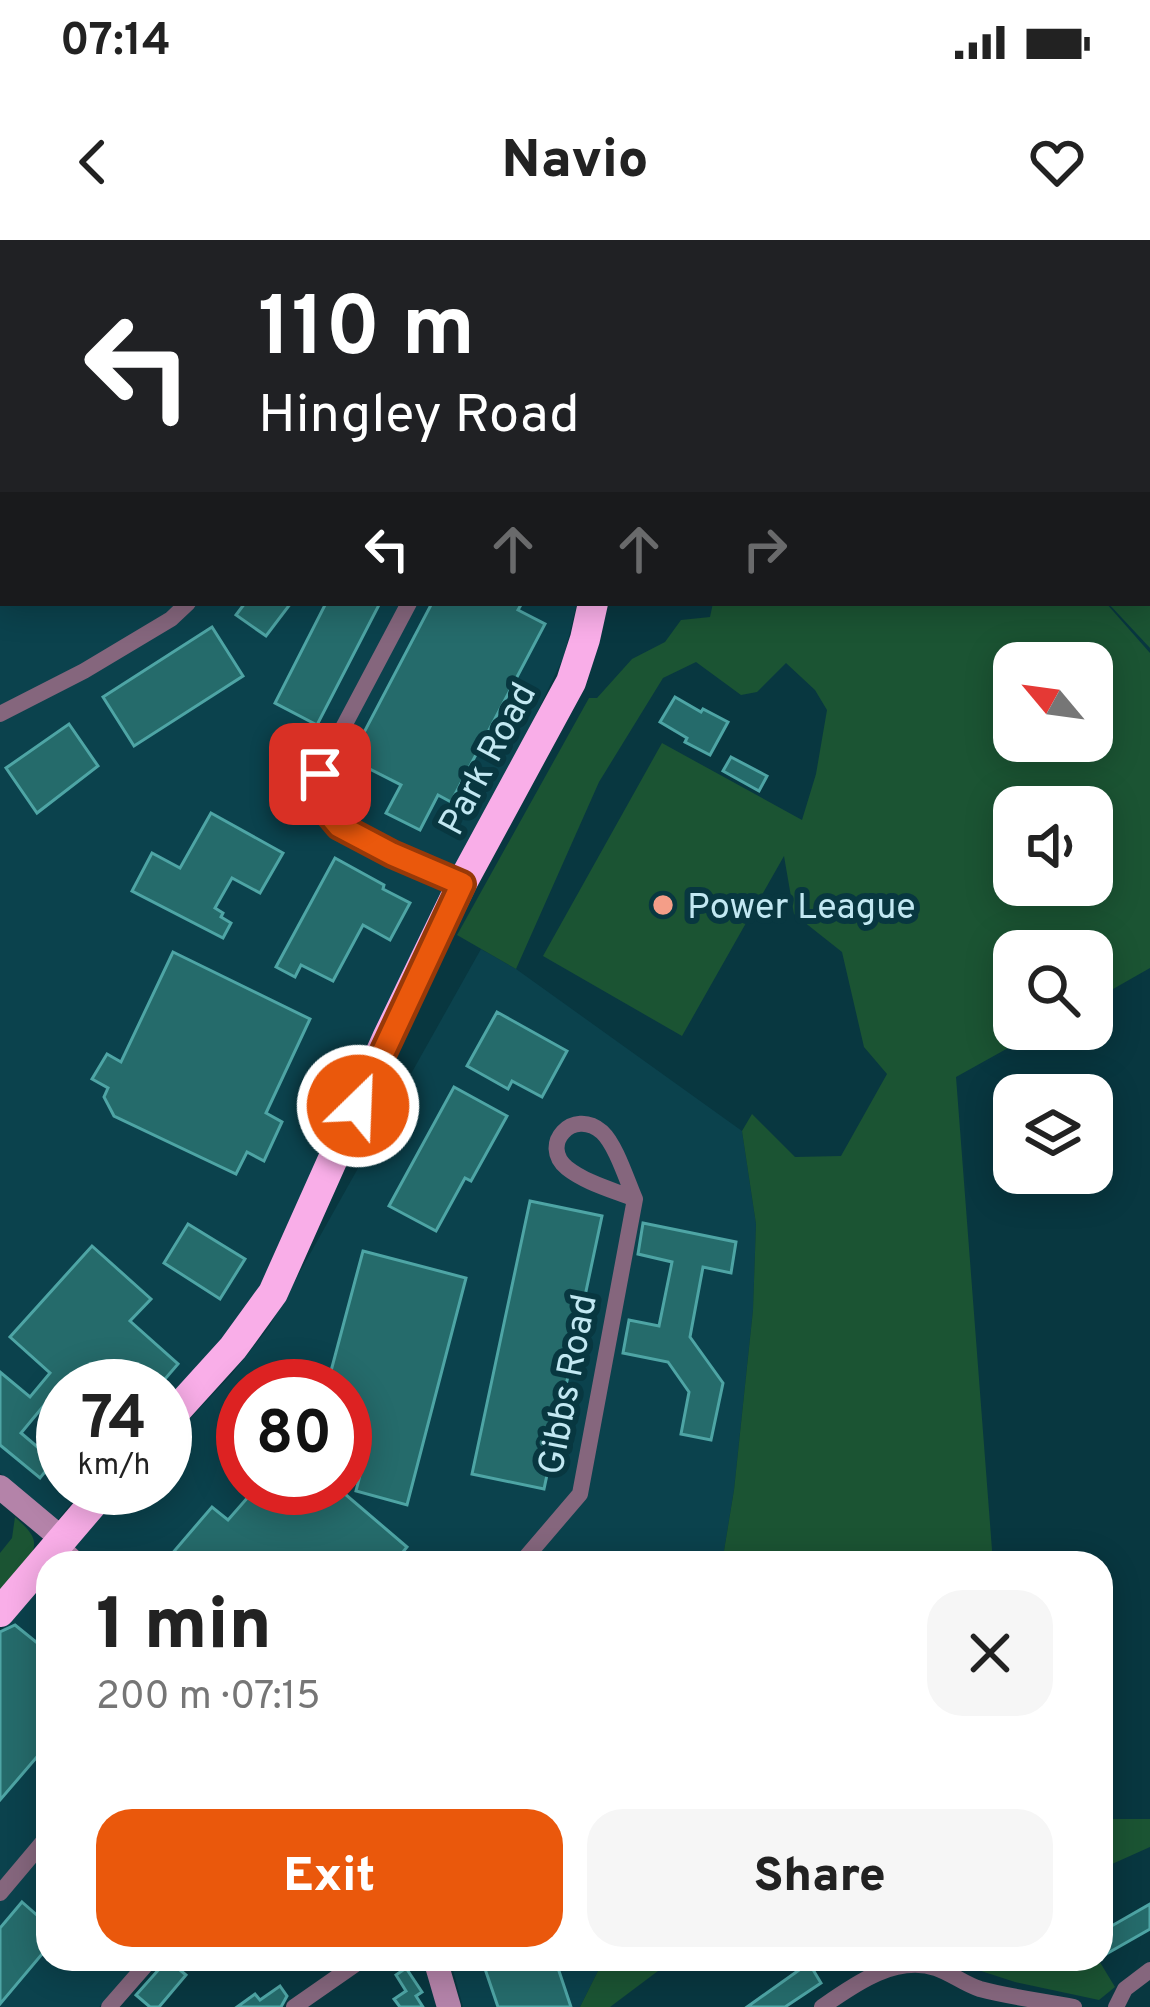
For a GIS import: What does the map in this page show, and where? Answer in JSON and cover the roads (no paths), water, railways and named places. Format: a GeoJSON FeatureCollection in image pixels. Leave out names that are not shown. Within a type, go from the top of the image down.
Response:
{"type":"FeatureCollection","features":[{"type":"Feature","properties":{"kind":"highway","name":"Park Road"},"geometry":{"type":"LineString","coordinates":[[192,1393],[263,1310],[462,884],[571,682],[592,606]]}},
{"type":"Feature","properties":{"kind":"highway"},"geometry":{"type":"LineString","coordinates":[[63,1549],[87,1515]]}},
{"type":"Feature","properties":{"kind":"highway"},"geometry":{"type":"LineString","coordinates":[[0,1612],[36,1576]]}},
{"type":"Feature","properties":{"kind":"street"},"geometry":{"type":"LineString","coordinates":[[0,714],[84,671],[185,606]]}},
{"type":"Feature","properties":{"kind":"street"},"geometry":{"type":"LineString","coordinates":[[407,606],[328,756],[320,774],[320,795],[339,826],[462,884]]}},
{"type":"Feature","properties":{"kind":"street"},"geometry":{"type":"LineString","coordinates":[[586,1123],[599,1130],[610,1142],[635,1199],[562,1165],[556,1152],[559,1136],[571,1126],[586,1123]]}},
{"type":"Feature","properties":{"kind":"street","name":"Gibbs Road"},"geometry":{"type":"LineString","coordinates":[[531,1551],[580,1494],[635,1199]]}},
{"type":"Feature","properties":{"kind":"street"},"geometry":{"type":"LineString","coordinates":[[0,1487],[63,1549]]}},
{"type":"Feature","properties":{"kind":"street"},"geometry":{"type":"LineString","coordinates":[[0,1892],[36,1850]]}},
{"type":"Feature","properties":{"kind":"street"},"geometry":{"type":"LineString","coordinates":[[1116,2007],[1125,1989],[1150,1970]]}},
{"type":"Feature","properties":{"kind":"street"},"geometry":{"type":"LineString","coordinates":[[109,2007],[140,1971]]}},
{"type":"Feature","properties":{"kind":"street"},"geometry":{"type":"LineString","coordinates":[[294,2007],[346,1971]]}},
{"type":"Feature","properties":{"kind":"street"},"geometry":{"type":"LineString","coordinates":[[438,1971],[449,2007]]}},
{"type":"Feature","properties":{"kind":"street"},"geometry":{"type":"LineString","coordinates":[[822,2007],[885,1971]]}},
{"type":"Feature","properties":{"kind":"street"},"geometry":{"type":"LineString","coordinates":[[944,1971],[977,1988],[1074,2007]]}},
{"type":"Feature","properties":{"kind":"place","name":"Power League"},"geometry":{"type":"Point","coordinates":[663,905]}}]}
